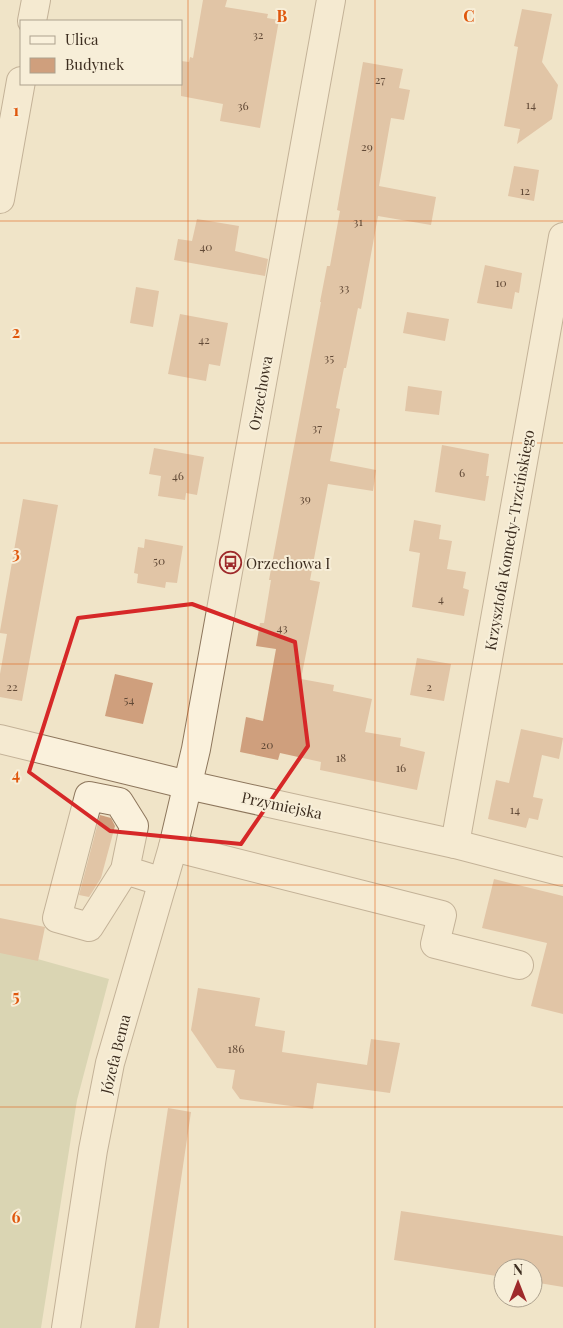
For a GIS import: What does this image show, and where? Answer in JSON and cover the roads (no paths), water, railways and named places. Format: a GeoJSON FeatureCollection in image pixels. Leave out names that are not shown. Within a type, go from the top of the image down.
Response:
{"type":"FeatureCollection","features":[{"type":"Feature","properties":{"kind":"street"},"geometry":{"type":"LineString","coordinates":[[32,20],[36,0]]}},
{"type":"Feature","properties":{"kind":"street","name":"Orzechowa"},"geometry":{"type":"LineString","coordinates":[[188,785],[203,712],[331,0]]}},
{"type":"Feature","properties":{"kind":"street"},"geometry":{"type":"LineString","coordinates":[[0,199],[20,85]]}},
{"type":"Feature","properties":{"kind":"street","name":"Krzysztofa Komedy-Trzcińskiego"},"geometry":{"type":"LineString","coordinates":[[455,844],[563,237]]}},
{"type":"Feature","properties":{"kind":"street","name":"Przymiejska"},"geometry":{"type":"LineString","coordinates":[[0,739],[188,785],[455,844],[563,872]]}},
{"type":"Feature","properties":{"kind":"street","name":"Józefa Bema"},"geometry":{"type":"LineString","coordinates":[[66,1328],[93,1150],[110,1063],[173,847],[188,785]]}},
{"type":"Feature","properties":{"kind":"street"},"geometry":{"type":"LineString","coordinates":[[173,847],[442,915],[435,944],[519,964]]}},
{"type":"Feature","properties":{"kind":"street"},"geometry":{"type":"LineString","coordinates":[[125,870],[163,882]]}},
{"type":"Feature","properties":{"kind":"place","name":"Orzechowa I"},"geometry":{"type":"Point","coordinates":[230,563]}}]}
